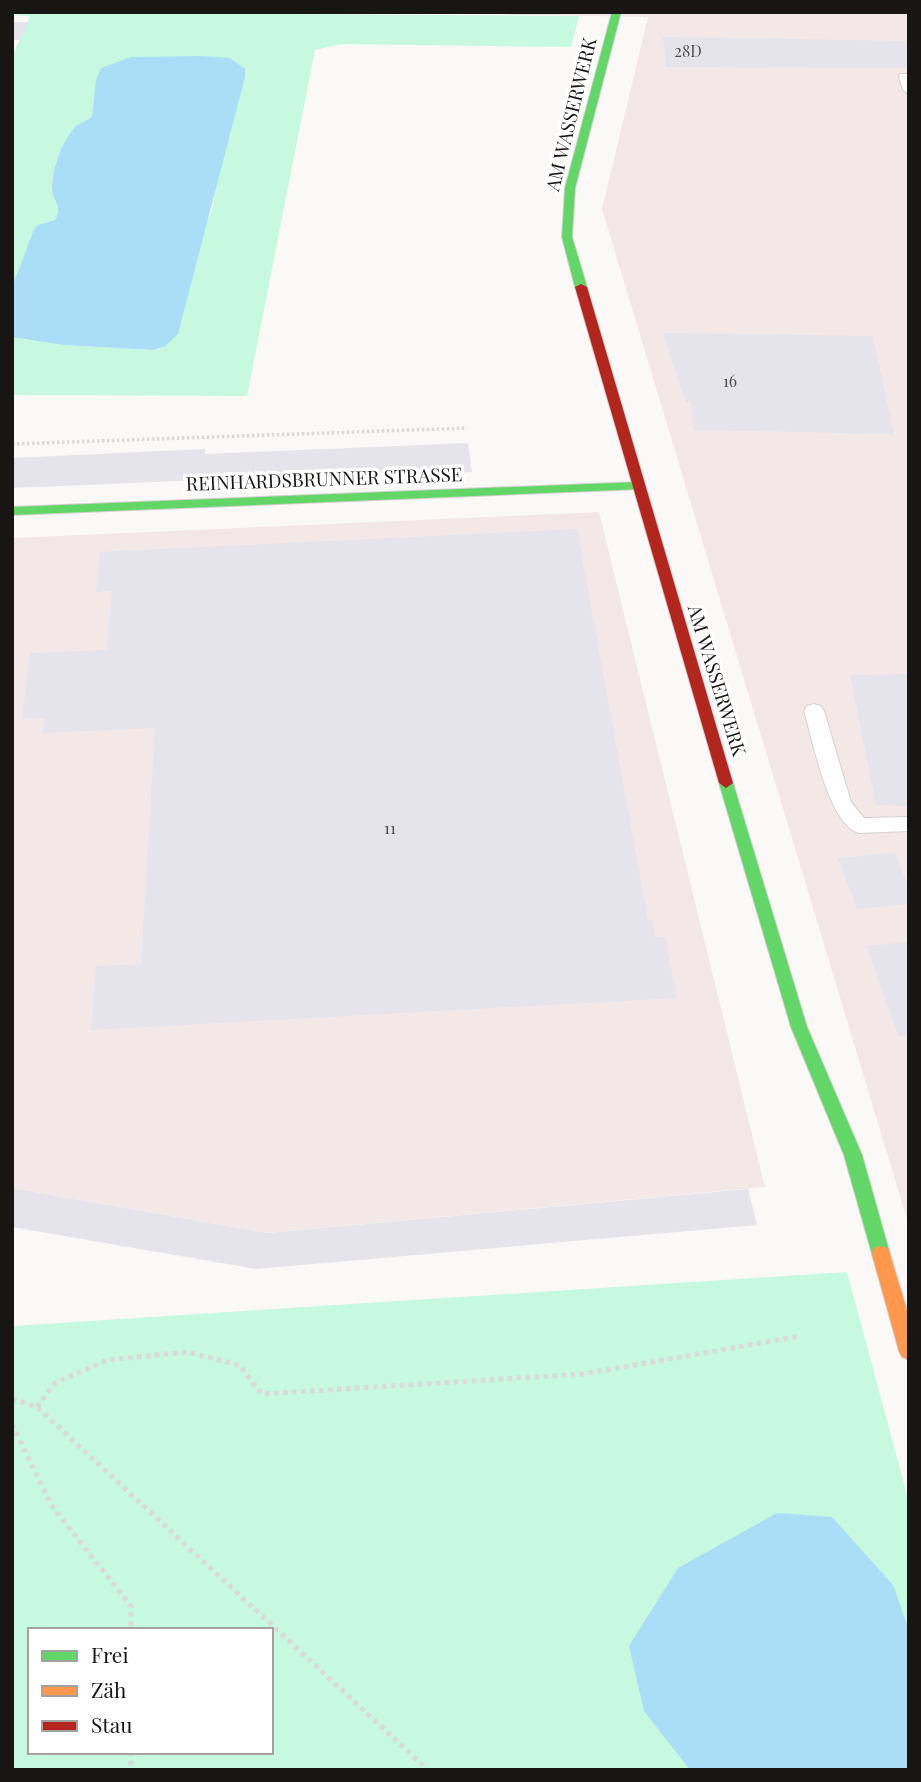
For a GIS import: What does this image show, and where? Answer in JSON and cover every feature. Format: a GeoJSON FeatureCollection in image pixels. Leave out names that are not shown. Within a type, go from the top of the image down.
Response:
{"type":"FeatureCollection","features":[{"type":"Feature","properties":{"kind":"street","name":"AM WASSERWERK"},"geometry":{"type":"LineString","coordinates":[[617,12],[570,188],[567,237],[799,1027],[853,1156],[909,1350]]}},
{"type":"Feature","properties":{"kind":"street","name":"REINHARDSBRUNNER STRASSE"},"geometry":{"type":"LineString","coordinates":[[12,510],[638,486]]}},
{"type":"Feature","properties":{"kind":"lane"},"geometry":{"type":"LineString","coordinates":[[905,76],[909,90]]}},
{"type":"Feature","properties":{"kind":"lane"},"geometry":{"type":"LineString","coordinates":[[814,711],[842,803],[859,826],[909,824]]}},
{"type":"Feature","properties":{"kind":"path"},"geometry":{"type":"LineString","coordinates":[[12,444],[467,428]]}},
{"type":"Feature","properties":{"kind":"path"},"geometry":{"type":"LineString","coordinates":[[37,1407],[55,1383],[107,1360],[187,1352],[239,1365],[262,1394],[583,1374],[801,1336]]}},
{"type":"Feature","properties":{"kind":"path"},"geometry":{"type":"LineString","coordinates":[[12,1399],[37,1407],[428,1770]]}},
{"type":"Feature","properties":{"kind":"path"},"geometry":{"type":"LineString","coordinates":[[12,1424],[51,1506],[131,1606],[131,1628]]}},
{"type":"Feature","properties":{"kind":"shaded area"},"geometry":{"type":"Polygon","coordinates":[[[358,12],[909,12],[909,1226],[602,209],[648,17],[358,12]]]}},
{"type":"Feature","properties":{"kind":"shaded area"},"geometry":{"type":"Polygon","coordinates":[[[599,512],[765,1187],[268,1233],[12,1188],[12,538],[599,512]]]}},
{"type":"Feature","properties":{"kind":"green space"},"geometry":{"type":"Polygon","coordinates":[[[12,12],[579,16],[571,47],[341,44],[315,50],[247,396],[12,395],[12,337],[63,345],[153,350],[212,210],[230,59],[94,96],[92,116],[74,128],[58,157],[52,189],[58,207],[55,220],[38,225],[34,229],[12,287],[12,57],[30,16],[12,15],[12,12]]]}},
{"type":"Feature","properties":{"kind":"green space"},"geometry":{"type":"Polygon","coordinates":[[[847,1272],[909,1502],[909,1770],[12,1770],[12,1326],[847,1272]]]}},
{"type":"Feature","properties":{"kind":"water"},"geometry":{"type":"Polygon","coordinates":[[[131,57],[230,58],[245,69],[245,77],[178,334],[165,346],[153,350],[63,345],[12,337],[12,287],[34,229],[38,225],[55,220],[58,207],[52,182],[56,165],[69,134],[92,116],[96,80],[101,68],[131,57]]]}},
{"type":"Feature","properties":{"kind":"water"},"geometry":{"type":"Polygon","coordinates":[[[777,1513],[832,1517],[893,1585],[909,1630],[909,1770],[690,1770],[644,1711],[629,1646],[678,1568],[777,1513]]]}},
{"type":"Feature","properties":{"kind":"building"},"geometry":{"type":"Polygon","coordinates":[[[511,12],[561,12],[561,15],[511,15],[511,12]]]}},
{"type":"Feature","properties":{"kind":"building"},"geometry":{"type":"Polygon","coordinates":[[[12,22],[28,22],[20,40],[12,40],[12,22]]]}},
{"type":"Feature","properties":{"kind":"building"},"geometry":{"type":"Polygon","coordinates":[[[663,37],[909,41],[909,68],[666,67],[663,37]]]}},
{"type":"Feature","properties":{"kind":"building"},"geometry":{"type":"Polygon","coordinates":[[[663,333],[873,336],[894,434],[694,430],[691,403],[686,403],[663,333]]]}},
{"type":"Feature","properties":{"kind":"building"},"geometry":{"type":"Polygon","coordinates":[[[468,443],[472,472],[243,484],[203,484],[203,480],[12,488],[12,458],[205,449],[205,454],[468,443]]]}},
{"type":"Feature","properties":{"kind":"building"},"geometry":{"type":"Polygon","coordinates":[[[577,529],[648,920],[653,920],[655,937],[665,937],[677,998],[91,1030],[96,966],[141,964],[155,728],[43,733],[45,718],[22,719],[30,653],[107,650],[112,591],[96,592],[100,552],[577,529]]]}},
{"type":"Feature","properties":{"kind":"building"},"geometry":{"type":"Polygon","coordinates":[[[909,674],[909,806],[876,805],[850,675],[909,674]]]}},
{"type":"Feature","properties":{"kind":"building"},"geometry":{"type":"Polygon","coordinates":[[[895,853],[909,889],[909,904],[857,909],[838,858],[895,853]]]}},
{"type":"Feature","properties":{"kind":"building"},"geometry":{"type":"Polygon","coordinates":[[[909,942],[909,1035],[898,1036],[867,946],[909,942]]]}},
{"type":"Feature","properties":{"kind":"building"},"geometry":{"type":"Polygon","coordinates":[[[12,1188],[268,1233],[748,1189],[757,1225],[256,1269],[12,1227],[12,1188]]]}},
{"type":"Feature","properties":{"kind":"traffic: fast"},"geometry":{"type":"LineString","coordinates":[[581,287],[567,237],[570,188],[617,12]]}},
{"type":"Feature","properties":{"kind":"traffic: fast"},"geometry":{"type":"LineString","coordinates":[[12,511],[638,486]]}},
{"type":"Feature","properties":{"kind":"traffic: fast"},"geometry":{"type":"LineString","coordinates":[[726,783],[799,1027],[853,1155],[881,1254]]}},
{"type":"Feature","properties":{"kind":"traffic: slow"},"geometry":{"type":"LineString","coordinates":[[881,1254],[909,1351]]}},
{"type":"Feature","properties":{"kind":"traffic: jam"},"geometry":{"type":"LineString","coordinates":[[581,287],[726,783]]}}]}
